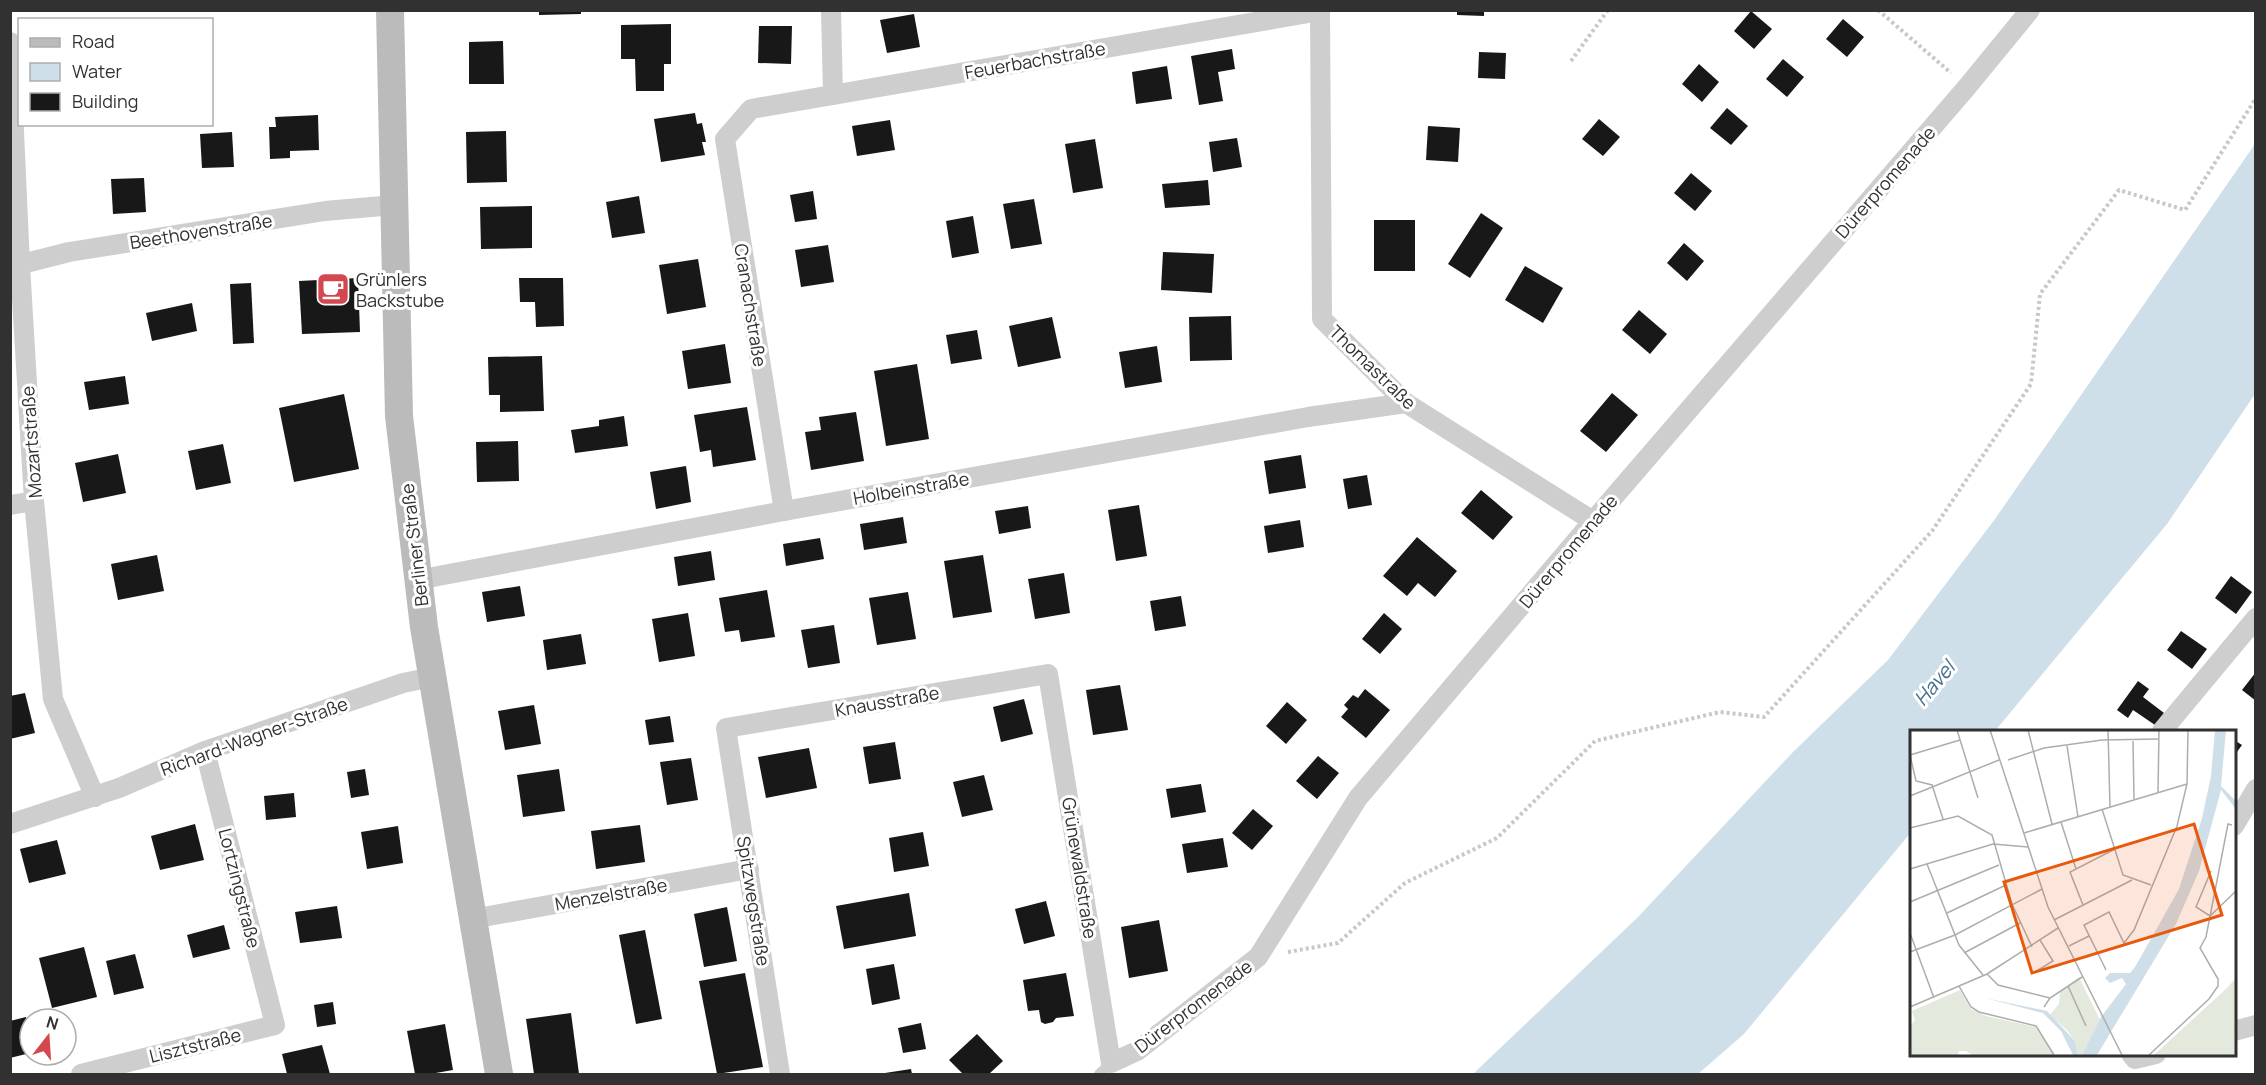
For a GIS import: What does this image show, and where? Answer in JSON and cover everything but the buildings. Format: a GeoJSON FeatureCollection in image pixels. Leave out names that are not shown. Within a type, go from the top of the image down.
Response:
{"type":"FeatureCollection","features":[{"type":"Feature","properties":{"kind":"main road","name":"Berliner Straße"},"geometry":{"type":"LineString","coordinates":[[390,10],[399,416],[417,580],[499,1074]]}},
{"type":"Feature","properties":{"kind":"street"},"geometry":{"type":"LineString","coordinates":[[831,10],[833,95]]}},
{"type":"Feature","properties":{"kind":"street","name":"Dürerpromenade"},"geometry":{"type":"LineString","coordinates":[[1105,1069],[1137,1051],[1258,957],[1358,798],[1967,87],[2030,10]]}},
{"type":"Feature","properties":{"kind":"street","name":"Feuerbachstraße"},"geometry":{"type":"LineString","coordinates":[[751,109],[1320,11]]}},
{"type":"Feature","properties":{"kind":"street","name":"Thomastraße"},"geometry":{"type":"LineString","coordinates":[[1320,11],[1322,319],[1406,403],[1593,521]]}},
{"type":"Feature","properties":{"kind":"street","name":"Mozartstraße"},"geometry":{"type":"LineString","coordinates":[[10,42],[15,266],[53,699],[95,796]]}},
{"type":"Feature","properties":{"kind":"street","name":"Cranachstraße"},"geometry":{"type":"LineString","coordinates":[[751,109],[725,139],[784,511]]}},
{"type":"Feature","properties":{"kind":"street","name":"Beethovenstraße"},"geometry":{"type":"LineString","coordinates":[[15,266],[69,252],[290,216],[394,205]]}},
{"type":"Feature","properties":{"kind":"street","name":"Holbeinstraße"},"geometry":{"type":"LineString","coordinates":[[417,580],[784,511],[1308,417],[1406,403]]}},
{"type":"Feature","properties":{"kind":"street"},"geometry":{"type":"LineString","coordinates":[[10,505],[34,501]]}},
{"type":"Feature","properties":{"kind":"street"},"geometry":{"type":"LineString","coordinates":[[2163,730],[2256,618]]}},
{"type":"Feature","properties":{"kind":"street","name":"Knausstraße"},"geometry":{"type":"LineString","coordinates":[[726,728],[1048,674]]}},
{"type":"Feature","properties":{"kind":"street","name":"Grünewaldstraße"},"geometry":{"type":"LineString","coordinates":[[1048,674],[1105,1069]]}},
{"type":"Feature","properties":{"kind":"street","name":"Richard-Wagner-Straße"},"geometry":{"type":"LineString","coordinates":[[10,824],[95,796],[205,751],[404,683],[432,677]]}},
{"type":"Feature","properties":{"kind":"street","name":"Spitzwegstraße"},"geometry":{"type":"LineString","coordinates":[[726,728],[780,1074]]}},
{"type":"Feature","properties":{"kind":"street","name":"Lortzingstraße"},"geometry":{"type":"LineString","coordinates":[[205,751],[275,1025]]}},
{"type":"Feature","properties":{"kind":"street"},"geometry":{"type":"LineString","coordinates":[[2236,824],[2256,789]]}},
{"type":"Feature","properties":{"kind":"street","name":"Menzelstraße"},"geometry":{"type":"LineString","coordinates":[[472,919],[749,869]]}},
{"type":"Feature","properties":{"kind":"street","name":"Lisztstraße"},"geometry":{"type":"LineString","coordinates":[[81,1074],[275,1025]]}},
{"type":"Feature","properties":{"kind":"street"},"geometry":{"type":"LineString","coordinates":[[2236,1031],[2256,1025]]}},
{"type":"Feature","properties":{"kind":"street"},"geometry":{"type":"LineString","coordinates":[[2132,1060],[2149,1055]]}},
{"type":"Feature","properties":{"kind":"path"},"geometry":{"type":"LineString","coordinates":[[1571,61],[1608,10]]}},
{"type":"Feature","properties":{"kind":"path"},"geometry":{"type":"LineString","coordinates":[[1878,10],[1967,87]]}},
{"type":"Feature","properties":{"kind":"path"},"geometry":{"type":"LineString","coordinates":[[1258,957],[1338,943],[1405,883],[1497,838],[1595,741],[1720,711],[1764,717],[1932,531],[2031,384],[2040,294],[2119,190],[2185,210],[2256,98]]}},
{"type":"Feature","properties":{"kind":"water","name":"Havel"},"geometry":{"type":"Polygon","coordinates":[[[2255,144],[2255,394],[2167,524],[1996,730],[1910,730],[1910,833],[1744,1034],[1698,1074],[1473,1074],[1637,918],[1793,752],[1888,660],[1995,519],[2255,144]]]}},
{"type":"Feature","properties":{"kind":"place","name":"Grünlers Backstube"},"geometry":{"type":"Point","coordinates":[333,289]}}]}
